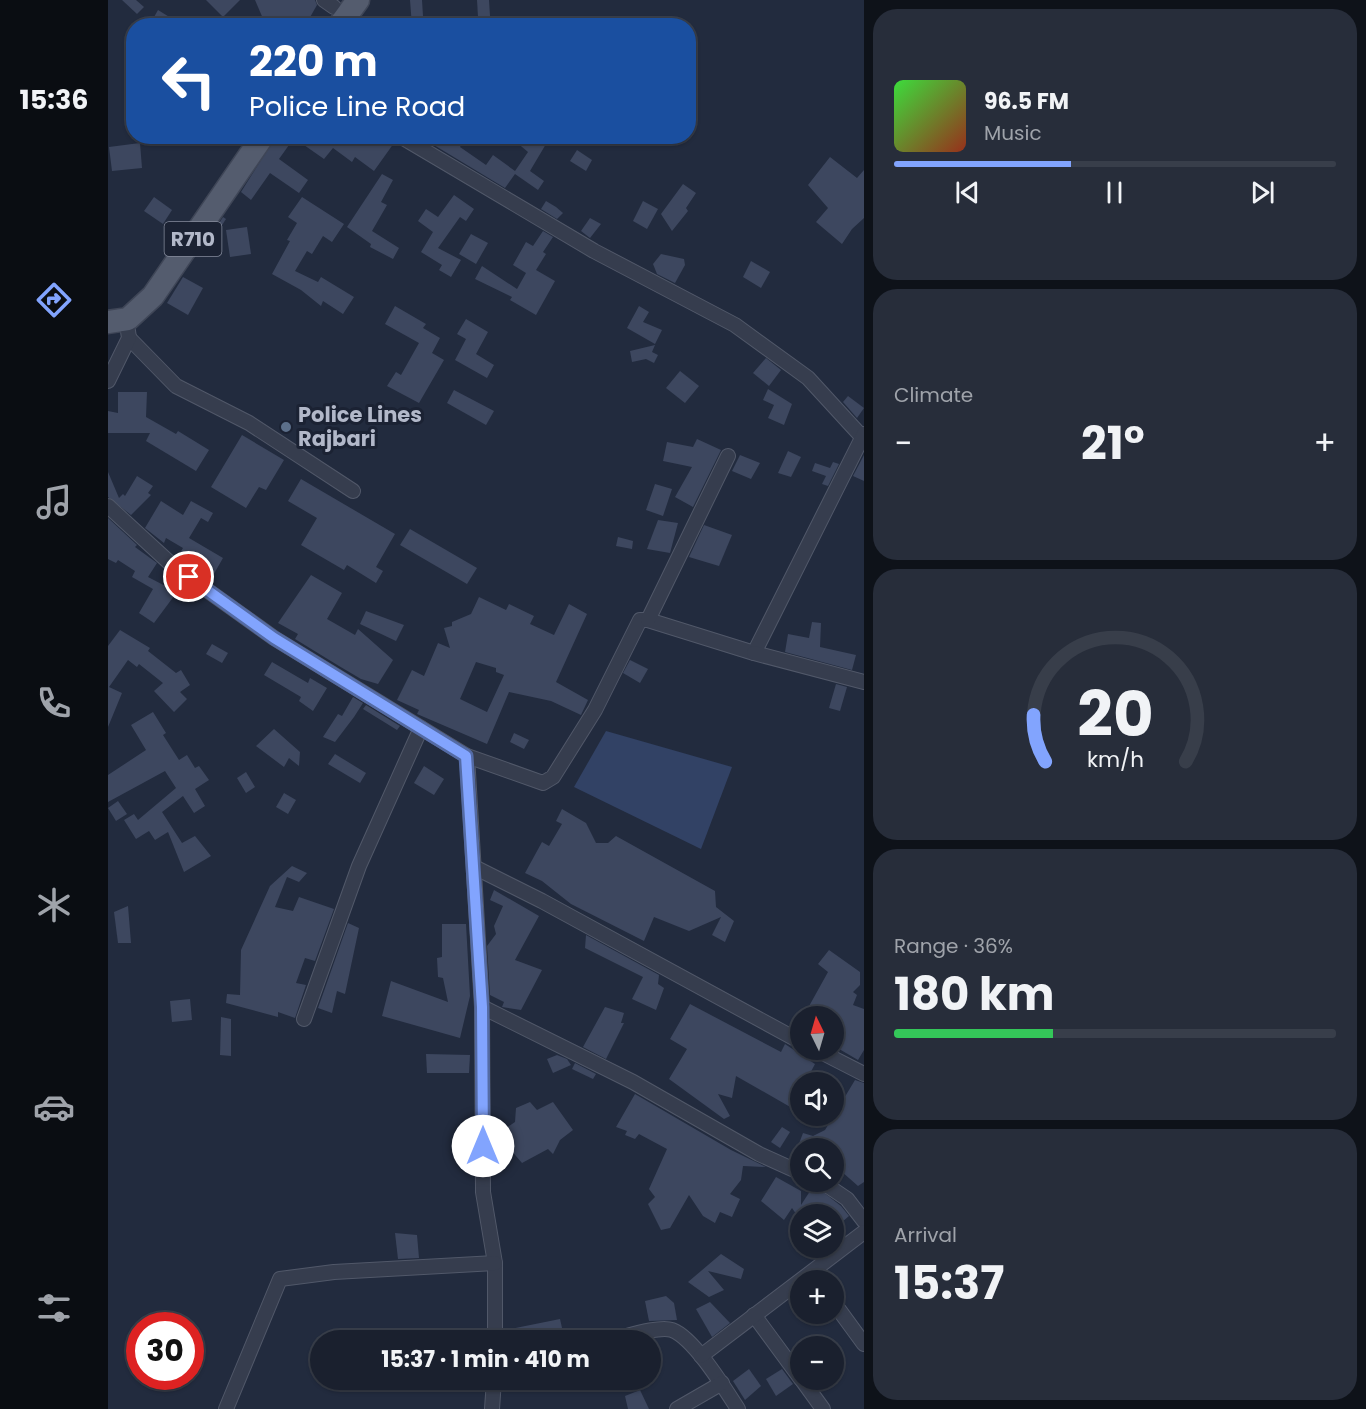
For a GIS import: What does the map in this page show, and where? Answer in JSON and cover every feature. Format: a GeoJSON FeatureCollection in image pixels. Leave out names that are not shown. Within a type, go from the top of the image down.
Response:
{"type":"FeatureCollection","features":[{"type":"Feature","properties":{"kind":"main road"},"geometry":{"type":"LineString","coordinates":[[332,12],[358,0]]}},
{"type":"Feature","properties":{"kind":"main road","name":"R710"},"geometry":{"type":"LineString","coordinates":[[108,307],[123,304],[142,285],[239,144]]}},
{"type":"Feature","properties":{"kind":"main road","name":"R710"},"geometry":{"type":"LineString","coordinates":[[122,326],[153,296],[258,144]]}},
{"type":"Feature","properties":{"kind":"street"},"geometry":{"type":"LineString","coordinates":[[413,144],[594,251],[735,325],[808,378],[863,437],[754,653]]}},
{"type":"Feature","properties":{"kind":"street"},"geometry":{"type":"LineString","coordinates":[[108,381],[122,326]]}},
{"type":"Feature","properties":{"kind":"street"},"geometry":{"type":"LineString","coordinates":[[122,326],[176,386],[249,423],[353,491]]}},
{"type":"Feature","properties":{"kind":"street"},"geometry":{"type":"LineString","coordinates":[[648,620],[728,456]]}},
{"type":"Feature","properties":{"kind":"street"},"geometry":{"type":"LineString","coordinates":[[108,506],[172,565],[274,638],[466,756],[543,783],[551,780],[596,710],[635,626],[640,621],[648,620],[754,653],[864,682]]}},
{"type":"Feature","properties":{"kind":"street"},"geometry":{"type":"LineString","coordinates":[[304,1019],[359,866],[421,728]]}},
{"type":"Feature","properties":{"kind":"street"},"geometry":{"type":"LineString","coordinates":[[466,756],[482,1007],[483,1192],[495,1263],[495,1330]]}},
{"type":"Feature","properties":{"kind":"street"},"geometry":{"type":"LineString","coordinates":[[474,867],[552,906],[790,1036]]}},
{"type":"Feature","properties":{"kind":"street"},"geometry":{"type":"LineString","coordinates":[[482,1007],[633,1082],[759,1154],[790,1168]]}},
{"type":"Feature","properties":{"kind":"street"},"geometry":{"type":"LineString","coordinates":[[837,1060],[864,1074]]}},
{"type":"Feature","properties":{"kind":"street"},"geometry":{"type":"LineString","coordinates":[[837,1192],[847,1199],[864,1221]]}},
{"type":"Feature","properties":{"kind":"street"},"geometry":{"type":"LineString","coordinates":[[823,1270],[864,1232]]}},
{"type":"Feature","properties":{"kind":"street"},"geometry":{"type":"LineString","coordinates":[[226,1409],[280,1279],[323,1273],[495,1263]]}},
{"type":"Feature","properties":{"kind":"street"},"geometry":{"type":"LineString","coordinates":[[701,1356],[754,1315],[790,1292]]}},
{"type":"Feature","properties":{"kind":"street"},"geometry":{"type":"LineString","coordinates":[[754,1315],[790,1365]]}},
{"type":"Feature","properties":{"kind":"street"},"geometry":{"type":"LineString","coordinates":[[844,1317],[864,1344]]}},
{"type":"Feature","properties":{"kind":"street"},"geometry":{"type":"LineString","coordinates":[[658,1330],[673,1330],[701,1356],[738,1409]]}},
{"type":"Feature","properties":{"kind":"street"},"geometry":{"type":"LineString","coordinates":[[678,1409],[722,1383]]}},
{"type":"Feature","properties":{"kind":"street"},"geometry":{"type":"LineString","coordinates":[[492,1409],[493,1390]]}},
{"type":"Feature","properties":{"kind":"street"},"geometry":{"type":"LineString","coordinates":[[809,1390],[823,1409]]}},
{"type":"Feature","properties":{"kind":"water"},"geometry":{"type":"Polygon","coordinates":[[[606,731],[732,767],[701,849],[574,787],[606,731]]]}},
{"type":"Feature","properties":{"kind":"building"},"geometry":{"type":"Polygon","coordinates":[[[122,0],[136,0],[144,7],[137,14],[122,0]]]}},
{"type":"Feature","properties":{"kind":"building"},"geometry":{"type":"Polygon","coordinates":[[[206,0],[240,0],[223,17],[206,0]]]}},
{"type":"Feature","properties":{"kind":"building"},"geometry":{"type":"Polygon","coordinates":[[[255,0],[315,0],[317,5],[310,18],[263,18],[255,0]]]}},
{"type":"Feature","properties":{"kind":"building"},"geometry":{"type":"Polygon","coordinates":[[[410,0],[422,0],[423,16],[426,18],[411,18],[410,0]]]}},
{"type":"Feature","properties":{"kind":"building"},"geometry":{"type":"Polygon","coordinates":[[[477,0],[489,0],[490,16],[478,17],[477,0]]]}},
{"type":"Feature","properties":{"kind":"building"},"geometry":{"type":"Polygon","coordinates":[[[158,10],[171,18],[154,18],[158,10]]]}},
{"type":"Feature","properties":{"kind":"building"},"geometry":{"type":"Polygon","coordinates":[[[140,144],[142,168],[112,171],[109,147],[140,144]]]}},
{"type":"Feature","properties":{"kind":"building"},"geometry":{"type":"Polygon","coordinates":[[[271,144],[290,144],[279,159],[308,180],[299,193],[270,173],[251,200],[241,192],[271,144]]]}},
{"type":"Feature","properties":{"kind":"building"},"geometry":{"type":"Polygon","coordinates":[[[303,144],[393,144],[374,171],[355,157],[352,162],[333,148],[324,159],[303,144]]]}},
{"type":"Feature","properties":{"kind":"building"},"geometry":{"type":"Polygon","coordinates":[[[432,144],[462,144],[460,147],[486,165],[493,155],[515,171],[528,152],[518,144],[546,144],[530,171],[544,181],[538,190],[515,174],[505,188],[432,144]]]}},
{"type":"Feature","properties":{"kind":"building"},"geometry":{"type":"Polygon","coordinates":[[[577,150],[592,160],[586,171],[570,161],[577,150]]]}},
{"type":"Feature","properties":{"kind":"building"},"geometry":{"type":"Polygon","coordinates":[[[830,157],[857,178],[864,170],[864,218],[852,229],[842,244],[816,222],[828,208],[808,185],[830,157]]]}},
{"type":"Feature","properties":{"kind":"building"},"geometry":{"type":"Polygon","coordinates":[[[382,174],[393,180],[381,202],[387,205],[372,231],[399,248],[393,259],[370,247],[371,244],[347,227],[382,174]]]}},
{"type":"Feature","properties":{"kind":"building"},"geometry":{"type":"Polygon","coordinates":[[[683,184],[696,193],[686,208],[688,211],[672,231],[661,214],[683,184]]]}},
{"type":"Feature","properties":{"kind":"building"},"geometry":{"type":"Polygon","coordinates":[[[454,195],[474,209],[466,221],[460,217],[438,248],[461,260],[451,277],[439,270],[442,265],[421,252],[433,232],[418,221],[426,209],[438,217],[454,195]]]}},
{"type":"Feature","properties":{"kind":"building"},"geometry":{"type":"Polygon","coordinates":[[[154,197],[172,210],[163,224],[144,211],[154,197]]]}},
{"type":"Feature","properties":{"kind":"building"},"geometry":{"type":"Polygon","coordinates":[[[302,197],[344,224],[332,242],[323,236],[312,254],[307,251],[295,271],[318,282],[321,277],[354,297],[343,314],[323,301],[321,306],[301,290],[272,274],[297,223],[288,217],[302,197]]]}},
{"type":"Feature","properties":{"kind":"building"},"geometry":{"type":"Polygon","coordinates":[[[546,201],[563,213],[557,219],[541,209],[546,201]]]}},
{"type":"Feature","properties":{"kind":"building"},"geometry":{"type":"Polygon","coordinates":[[[643,201],[658,209],[647,229],[633,221],[643,201]]]}},
{"type":"Feature","properties":{"kind":"building"},"geometry":{"type":"Polygon","coordinates":[[[223,217],[226,219],[208,247],[205,245],[223,217]]]}},
{"type":"Feature","properties":{"kind":"building"},"geometry":{"type":"Polygon","coordinates":[[[590,218],[601,224],[590,238],[581,231],[590,218]]]}},
{"type":"Feature","properties":{"kind":"building"},"geometry":{"type":"Polygon","coordinates":[[[247,227],[251,254],[230,257],[226,230],[247,227]]]}},
{"type":"Feature","properties":{"kind":"building"},"geometry":{"type":"Polygon","coordinates":[[[543,231],[553,237],[543,252],[546,254],[536,270],[555,281],[536,315],[510,300],[512,297],[475,279],[482,266],[517,289],[526,273],[513,265],[526,242],[533,246],[543,231]]]}},
{"type":"Feature","properties":{"kind":"building"},"geometry":{"type":"Polygon","coordinates":[[[471,234],[488,243],[476,264],[459,254],[471,234]]]}},
{"type":"Feature","properties":{"kind":"building"},"geometry":{"type":"Polygon","coordinates":[[[661,254],[684,259],[685,265],[675,283],[657,274],[653,264],[661,254]]]}},
{"type":"Feature","properties":{"kind":"building"},"geometry":{"type":"Polygon","coordinates":[[[751,261],[770,272],[761,288],[743,277],[751,261]]]}},
{"type":"Feature","properties":{"kind":"building"},"geometry":{"type":"Polygon","coordinates":[[[183,277],[203,288],[188,315],[167,303],[183,277]]]}},
{"type":"Feature","properties":{"kind":"building"},"geometry":{"type":"Polygon","coordinates":[[[395,306],[426,324],[423,328],[440,338],[432,353],[444,360],[419,403],[387,386],[396,372],[401,375],[419,343],[385,324],[395,306]]]}},
{"type":"Feature","properties":{"kind":"building"},"geometry":{"type":"Polygon","coordinates":[[[639,306],[649,312],[643,322],[662,330],[655,344],[627,328],[639,306]]]}},
{"type":"Feature","properties":{"kind":"building"},"geometry":{"type":"Polygon","coordinates":[[[466,319],[488,332],[476,354],[494,365],[487,378],[455,360],[466,339],[457,334],[466,319]]]}},
{"type":"Feature","properties":{"kind":"building"},"geometry":{"type":"Polygon","coordinates":[[[655,345],[652,352],[658,355],[654,363],[646,359],[632,362],[630,351],[655,345]]]}},
{"type":"Feature","properties":{"kind":"building"},"geometry":{"type":"Polygon","coordinates":[[[766,358],[781,370],[769,386],[753,373],[766,358]]]}},
{"type":"Feature","properties":{"kind":"building"},"geometry":{"type":"Polygon","coordinates":[[[680,371],[699,386],[685,403],[666,388],[680,371]]]}},
{"type":"Feature","properties":{"kind":"building"},"geometry":{"type":"Polygon","coordinates":[[[768,389],[792,404],[784,425],[768,418],[774,405],[763,400],[768,389]]]}},
{"type":"Feature","properties":{"kind":"building"},"geometry":{"type":"Polygon","coordinates":[[[454,390],[494,411],[486,425],[447,403],[454,390]]]}},
{"type":"Feature","properties":{"kind":"building"},"geometry":{"type":"Polygon","coordinates":[[[118,392],[147,392],[146,417],[176,434],[178,431],[209,450],[196,471],[146,441],[150,433],[108,433],[108,411],[118,413],[118,392]]]}},
{"type":"Feature","properties":{"kind":"building"},"geometry":{"type":"Polygon","coordinates":[[[848,396],[864,408],[857,418],[843,402],[848,396]]]}},
{"type":"Feature","properties":{"kind":"building"},"geometry":{"type":"Polygon","coordinates":[[[242,435],[284,460],[266,490],[259,487],[246,508],[211,487],[242,435]]]}},
{"type":"Feature","properties":{"kind":"building"},"geometry":{"type":"Polygon","coordinates":[[[697,439],[721,450],[693,507],[675,497],[692,467],[663,461],[667,442],[693,447],[697,439]]]}},
{"type":"Feature","properties":{"kind":"building"},"geometry":{"type":"Polygon","coordinates":[[[788,451],[801,457],[791,477],[778,473],[788,451]]]}},
{"type":"Feature","properties":{"kind":"building"},"geometry":{"type":"Polygon","coordinates":[[[740,455],[760,463],[751,479],[732,471],[740,455]]]}},
{"type":"Feature","properties":{"kind":"building"},"geometry":{"type":"Polygon","coordinates":[[[864,455],[864,481],[853,476],[864,455]]]}},
{"type":"Feature","properties":{"kind":"building"},"geometry":{"type":"Polygon","coordinates":[[[833,462],[839,464],[828,486],[822,484],[826,476],[812,471],[815,463],[830,468],[833,462]]]}},
{"type":"Feature","properties":{"kind":"building"},"geometry":{"type":"Polygon","coordinates":[[[108,472],[119,498],[123,494],[125,496],[137,476],[153,486],[148,493],[151,495],[131,515],[108,497],[108,472]]]}},
{"type":"Feature","properties":{"kind":"building"},"geometry":{"type":"Polygon","coordinates":[[[301,479],[395,534],[376,567],[383,571],[376,583],[347,565],[344,570],[301,545],[317,518],[288,501],[301,479]]]}},
{"type":"Feature","properties":{"kind":"building"},"geometry":{"type":"Polygon","coordinates":[[[655,484],[672,489],[663,516],[646,510],[655,484]]]}},
{"type":"Feature","properties":{"kind":"building"},"geometry":{"type":"Polygon","coordinates":[[[161,501],[183,515],[191,501],[213,513],[208,522],[201,518],[189,538],[223,558],[211,579],[177,558],[183,548],[166,538],[164,543],[145,528],[161,501]]]}},
{"type":"Feature","properties":{"kind":"building"},"geometry":{"type":"Polygon","coordinates":[[[108,518],[137,545],[135,547],[157,563],[148,577],[177,592],[154,623],[139,613],[153,589],[132,577],[135,571],[118,560],[116,563],[108,559],[108,518]]]}},
{"type":"Feature","properties":{"kind":"building"},"geometry":{"type":"Polygon","coordinates":[[[658,520],[678,523],[670,553],[647,549],[658,520]]]}},
{"type":"Feature","properties":{"kind":"building"},"geometry":{"type":"Polygon","coordinates":[[[704,525],[732,535],[719,566],[689,557],[704,525]]]}},
{"type":"Feature","properties":{"kind":"building"},"geometry":{"type":"Polygon","coordinates":[[[410,529],[477,568],[467,584],[400,545],[410,529]]]}},
{"type":"Feature","properties":{"kind":"building"},"geometry":{"type":"Polygon","coordinates":[[[618,537],[633,541],[632,549],[616,546],[618,537]]]}},
{"type":"Feature","properties":{"kind":"building"},"geometry":{"type":"Polygon","coordinates":[[[311,575],[342,593],[327,619],[355,635],[358,629],[393,660],[378,684],[361,679],[339,666],[295,639],[298,634],[278,623],[311,575]]]}},
{"type":"Feature","properties":{"kind":"building"},"geometry":{"type":"Polygon","coordinates":[[[479,597],[506,610],[509,604],[534,616],[530,624],[554,635],[569,604],[587,614],[556,682],[588,700],[581,715],[551,701],[509,692],[487,744],[417,714],[419,710],[397,700],[412,670],[424,676],[438,643],[450,648],[444,628],[452,626],[452,622],[471,614],[479,597]],[[476,662],[460,699],[487,712],[504,675],[496,672],[496,668],[476,662]]]}},
{"type":"Feature","properties":{"kind":"building"},"geometry":{"type":"Polygon","coordinates":[[[366,611],[404,625],[396,641],[360,624],[366,611]]]}},
{"type":"Feature","properties":{"kind":"building"},"geometry":{"type":"Polygon","coordinates":[[[812,622],[821,623],[820,647],[856,655],[852,670],[785,652],[788,634],[809,638],[812,622]]]}},
{"type":"Feature","properties":{"kind":"building"},"geometry":{"type":"Polygon","coordinates":[[[120,630],[150,648],[148,651],[176,673],[181,670],[190,685],[180,692],[187,699],[174,712],[154,691],[163,683],[139,664],[137,667],[128,660],[109,687],[122,693],[108,727],[108,646],[120,630]]]}},
{"type":"Feature","properties":{"kind":"building"},"geometry":{"type":"Polygon","coordinates":[[[212,644],[228,653],[222,663],[206,654],[212,644]]]}},
{"type":"Feature","properties":{"kind":"building"},"geometry":{"type":"Polygon","coordinates":[[[630,660],[648,669],[640,683],[623,673],[630,660]]]}},
{"type":"Feature","properties":{"kind":"building"},"geometry":{"type":"Polygon","coordinates":[[[272,662],[308,683],[310,678],[327,688],[313,711],[299,701],[301,697],[264,675],[272,662]]]}},
{"type":"Feature","properties":{"kind":"building"},"geometry":{"type":"Polygon","coordinates":[[[836,684],[847,687],[840,711],[829,708],[836,684]]]}},
{"type":"Feature","properties":{"kind":"building"},"geometry":{"type":"Polygon","coordinates":[[[353,697],[363,703],[354,717],[335,742],[323,737],[338,714],[342,716],[353,697]]]}},
{"type":"Feature","properties":{"kind":"building"},"geometry":{"type":"Polygon","coordinates":[[[366,705],[400,726],[397,730],[363,709],[366,705]]]}},
{"type":"Feature","properties":{"kind":"building"},"geometry":{"type":"Polygon","coordinates":[[[153,712],[166,733],[163,735],[179,760],[187,755],[195,768],[199,766],[209,780],[195,789],[205,806],[194,813],[183,796],[162,812],[182,843],[195,836],[211,856],[184,872],[168,832],[155,840],[149,831],[136,839],[124,820],[134,814],[138,820],[176,788],[165,771],[108,802],[108,775],[146,750],[131,725],[153,712]]]}},
{"type":"Feature","properties":{"kind":"building"},"geometry":{"type":"Polygon","coordinates":[[[274,729],[300,752],[299,766],[289,758],[284,767],[256,746],[274,729]]]}},
{"type":"Feature","properties":{"kind":"building"},"geometry":{"type":"Polygon","coordinates":[[[514,733],[529,740],[524,749],[510,742],[514,733]]]}},
{"type":"Feature","properties":{"kind":"building"},"geometry":{"type":"Polygon","coordinates":[[[335,754],[366,773],[360,783],[328,764],[335,754]]]}},
{"type":"Feature","properties":{"kind":"building"},"geometry":{"type":"Polygon","coordinates":[[[424,766],[444,779],[434,795],[414,783],[424,766]]]}},
{"type":"Feature","properties":{"kind":"building"},"geometry":{"type":"Polygon","coordinates":[[[246,772],[255,787],[246,793],[237,778],[246,772]]]}},
{"type":"Feature","properties":{"kind":"building"},"geometry":{"type":"Polygon","coordinates":[[[284,793],[296,800],[288,814],[276,807],[284,793]]]}},
{"type":"Feature","properties":{"kind":"building"},"geometry":{"type":"Polygon","coordinates":[[[118,801],[127,814],[116,821],[108,808],[118,801]]]}},
{"type":"Feature","properties":{"kind":"building"},"geometry":{"type":"Polygon","coordinates":[[[562,809],[586,823],[596,843],[608,843],[616,836],[715,891],[716,907],[734,921],[725,942],[712,935],[721,917],[689,931],[654,917],[644,941],[571,904],[542,881],[525,873],[542,842],[549,846],[562,824],[556,821],[562,809]]]}},
{"type":"Feature","properties":{"kind":"building"},"geometry":{"type":"Polygon","coordinates":[[[292,866],[307,873],[299,882],[287,877],[275,907],[293,911],[299,897],[334,909],[315,961],[305,958],[296,983],[306,985],[295,1018],[278,1012],[278,1017],[226,1003],[227,994],[240,995],[241,950],[270,886],[292,866]]]}},
{"type":"Feature","properties":{"kind":"building"},"geometry":{"type":"Polygon","coordinates":[[[494,890],[539,916],[515,960],[542,970],[521,1010],[502,1007],[504,1002],[490,995],[487,946],[496,934],[494,926],[503,906],[490,900],[494,890]]]}},
{"type":"Feature","properties":{"kind":"building"},"geometry":{"type":"Polygon","coordinates":[[[128,906],[131,943],[118,943],[114,912],[128,906]]]}},
{"type":"Feature","properties":{"kind":"building"},"geometry":{"type":"Polygon","coordinates":[[[348,923],[359,928],[345,994],[337,991],[332,1013],[318,1008],[348,923]]]}},
{"type":"Feature","properties":{"kind":"building"},"geometry":{"type":"Polygon","coordinates":[[[442,924],[466,924],[470,996],[460,1038],[382,1016],[391,981],[448,1002],[443,978],[438,977],[437,958],[442,957],[442,924]]]}},
{"type":"Feature","properties":{"kind":"building"},"geometry":{"type":"Polygon","coordinates":[[[586,935],[659,975],[658,984],[664,988],[656,1010],[632,999],[643,977],[585,948],[586,935]]]}},
{"type":"Feature","properties":{"kind":"building"},"geometry":{"type":"Polygon","coordinates":[[[829,950],[860,972],[860,985],[853,992],[857,995],[853,1005],[864,1009],[864,1050],[858,1060],[844,1052],[844,1006],[809,1006],[828,972],[818,964],[829,950]]]}},
{"type":"Feature","properties":{"kind":"building"},"geometry":{"type":"Polygon","coordinates":[[[190,999],[192,1020],[172,1022],[170,1001],[190,999]]]}},
{"type":"Feature","properties":{"kind":"building"},"geometry":{"type":"Polygon","coordinates":[[[690,1004],[781,1052],[785,1044],[790,1047],[790,1060],[809,1060],[815,1064],[811,1072],[790,1072],[790,1107],[736,1076],[732,1098],[718,1094],[730,1116],[724,1119],[669,1079],[687,1049],[670,1039],[690,1004]]]}},
{"type":"Feature","properties":{"kind":"building"},"geometry":{"type":"Polygon","coordinates":[[[605,1007],[624,1013],[621,1023],[624,1023],[606,1059],[583,1047],[605,1007]]]}},
{"type":"Feature","properties":{"kind":"building"},"geometry":{"type":"Polygon","coordinates":[[[221,1017],[231,1019],[231,1056],[220,1055],[221,1017]]]}},
{"type":"Feature","properties":{"kind":"building"},"geometry":{"type":"Polygon","coordinates":[[[426,1054],[470,1055],[469,1073],[427,1073],[426,1054]]]}},
{"type":"Feature","properties":{"kind":"building"},"geometry":{"type":"Polygon","coordinates":[[[557,1055],[567,1059],[571,1065],[553,1073],[547,1059],[557,1055]]]}},
{"type":"Feature","properties":{"kind":"building"},"geometry":{"type":"Polygon","coordinates":[[[575,1063],[596,1074],[593,1079],[572,1069],[575,1063]]]}},
{"type":"Feature","properties":{"kind":"building"},"geometry":{"type":"Polygon","coordinates":[[[855,1080],[864,1083],[864,1182],[858,1186],[844,1174],[844,1138],[801,1138],[803,1133],[813,1136],[825,1130],[827,1126],[844,1126],[844,1098],[855,1080]]]}},
{"type":"Feature","properties":{"kind":"building"},"geometry":{"type":"Polygon","coordinates":[[[635,1094],[731,1150],[766,1167],[743,1166],[741,1180],[730,1194],[740,1199],[732,1217],[720,1212],[715,1223],[703,1216],[689,1195],[670,1228],[661,1230],[648,1204],[655,1197],[649,1189],[667,1149],[639,1134],[635,1139],[625,1135],[627,1131],[616,1127],[635,1094]]]}},
{"type":"Feature","properties":{"kind":"building"},"geometry":{"type":"Polygon","coordinates":[[[530,1102],[537,1110],[553,1102],[573,1130],[560,1140],[553,1154],[548,1149],[522,1163],[497,1134],[515,1122],[516,1108],[530,1102]]]}},
{"type":"Feature","properties":{"kind":"building"},"geometry":{"type":"Polygon","coordinates":[[[782,1127],[790,1132],[780,1148],[771,1142],[782,1127]]]}},
{"type":"Feature","properties":{"kind":"building"},"geometry":{"type":"Polygon","coordinates":[[[776,1177],[790,1185],[790,1192],[801,1192],[801,1204],[790,1204],[790,1211],[784,1220],[761,1201],[776,1177]]]}},
{"type":"Feature","properties":{"kind":"building"},"geometry":{"type":"Polygon","coordinates":[[[809,1192],[823,1192],[838,1204],[802,1204],[809,1192]]]}},
{"type":"Feature","properties":{"kind":"building"},"geometry":{"type":"Polygon","coordinates":[[[844,1210],[849,1216],[844,1220],[844,1210]]]}},
{"type":"Feature","properties":{"kind":"building"},"geometry":{"type":"Polygon","coordinates":[[[395,1233],[417,1235],[419,1258],[398,1259],[395,1233]]]}},
{"type":"Feature","properties":{"kind":"building"},"geometry":{"type":"Polygon","coordinates":[[[721,1254],[744,1269],[741,1279],[708,1271],[724,1290],[709,1297],[688,1282],[721,1254]]]}},
{"type":"Feature","properties":{"kind":"building"},"geometry":{"type":"Polygon","coordinates":[[[666,1296],[674,1303],[677,1320],[649,1321],[645,1301],[666,1296]]]}},
{"type":"Feature","properties":{"kind":"building"},"geometry":{"type":"Polygon","coordinates":[[[710,1302],[730,1323],[712,1337],[696,1309],[710,1302]]]}},
{"type":"Feature","properties":{"kind":"building"},"geometry":{"type":"Polygon","coordinates":[[[560,1319],[562,1330],[505,1330],[560,1319]]]}},
{"type":"Feature","properties":{"kind":"building"},"geometry":{"type":"Polygon","coordinates":[[[749,1369],[761,1386],[745,1400],[733,1381],[749,1369]]]}},
{"type":"Feature","properties":{"kind":"building"},"geometry":{"type":"Polygon","coordinates":[[[782,1369],[790,1380],[790,1386],[776,1396],[766,1379],[782,1369]]]}},
{"type":"Feature","properties":{"kind":"building"},"geometry":{"type":"Polygon","coordinates":[[[640,1390],[649,1409],[628,1409],[625,1396],[640,1390]]]}},
{"type":"Feature","properties":{"kind":"place","name":"Police Lines Rajbari"},"geometry":{"type":"Point","coordinates":[286,427]}},
{"type":"Feature","properties":{"kind":"route"},"geometry":{"type":"LineString","coordinates":[[189,577],[274,638],[466,756],[482,1007],[483,1146]]}}]}
